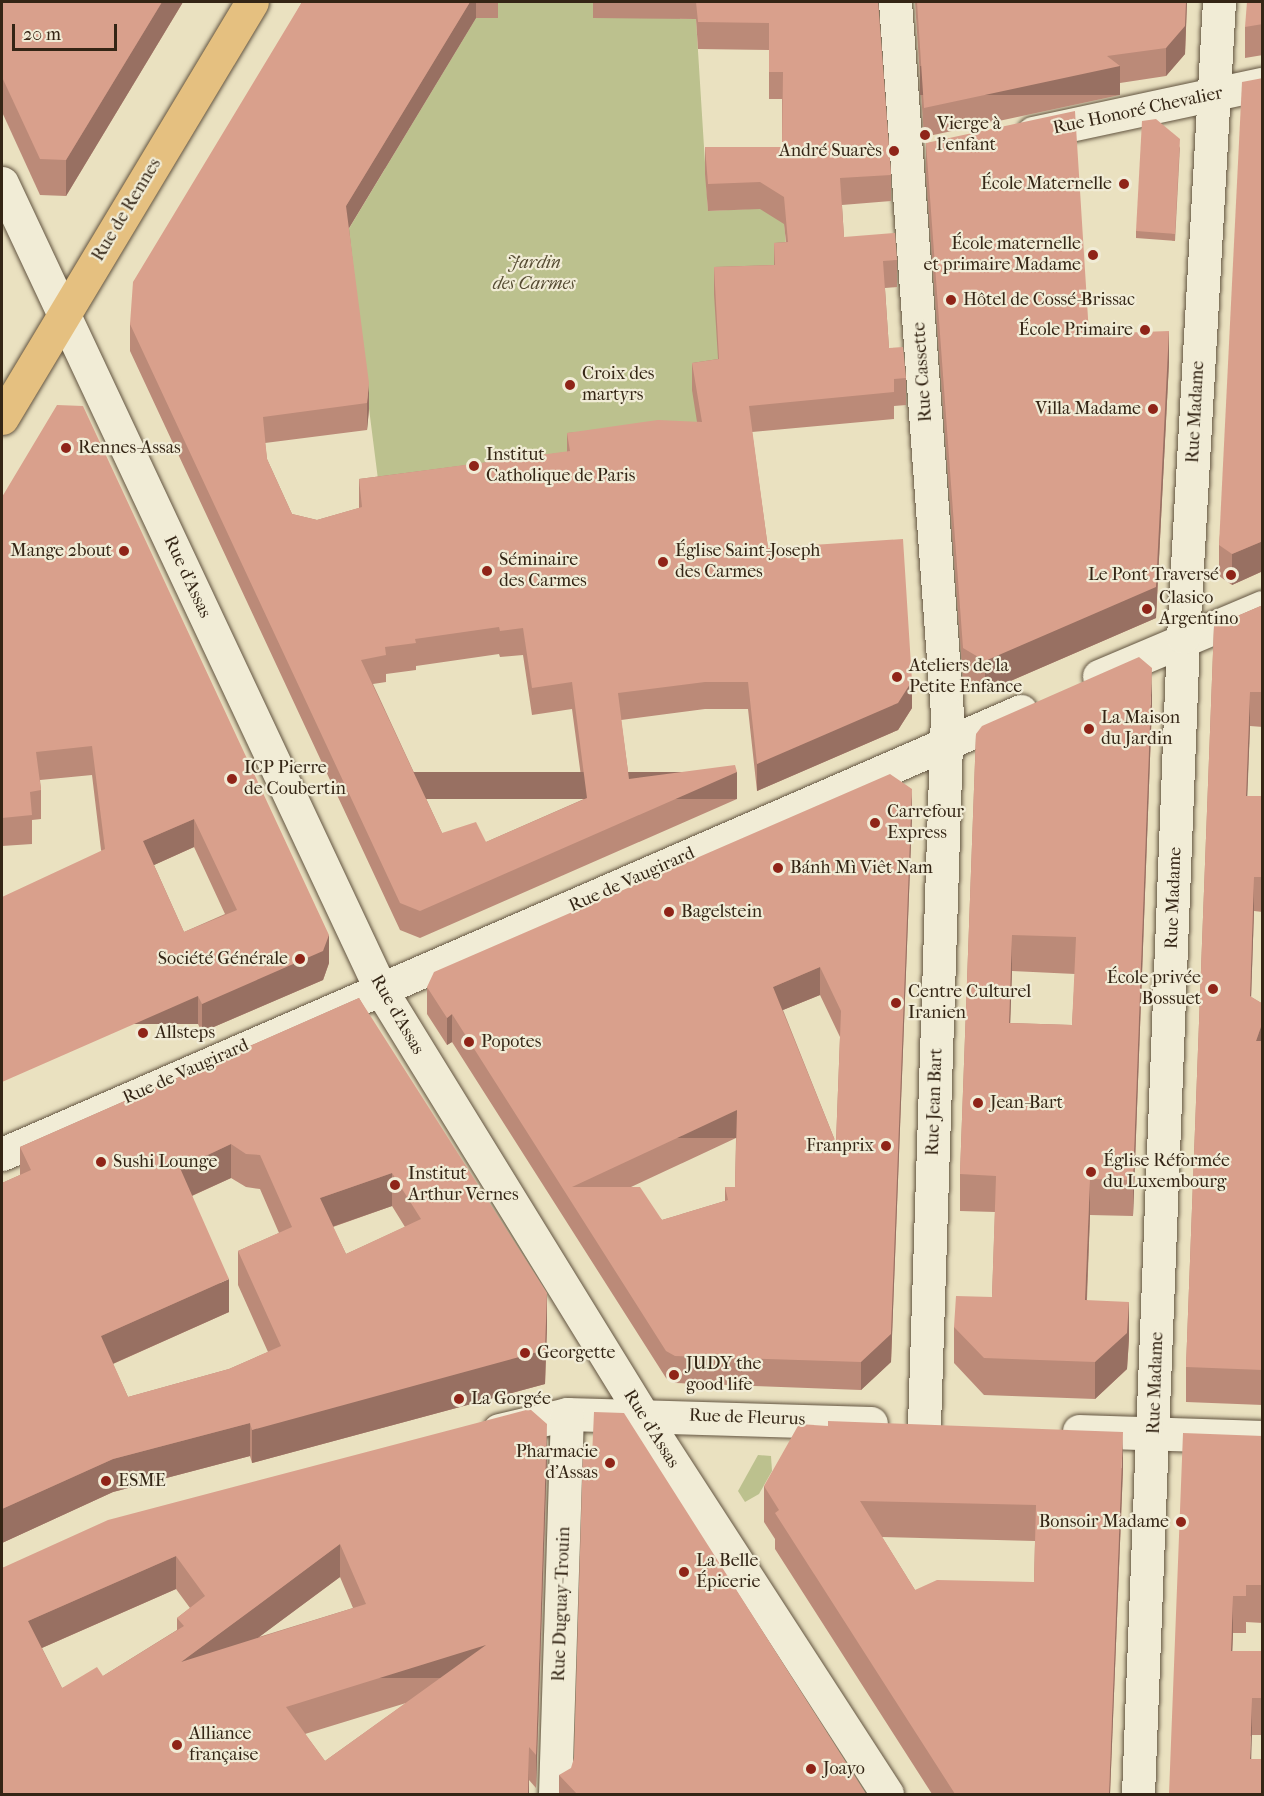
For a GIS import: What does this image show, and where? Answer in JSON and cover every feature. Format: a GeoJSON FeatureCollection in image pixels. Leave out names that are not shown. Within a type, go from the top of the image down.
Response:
{"type":"FeatureCollection","features":[{"type":"Feature","properties":{"kind":"main road","name":"Rue de Rennes"},"geometry":{"type":"LineString","coordinates":[[2,418],[252,2]]}},
{"type":"Feature","properties":{"kind":"street","name":"Rue Cassette"},"geometry":{"type":"LineString","coordinates":[[895,2],[923,155],[946,743]]}},
{"type":"Feature","properties":{"kind":"street","name":"Rue Madame"},"geometry":{"type":"LineString","coordinates":[[1138,1794],[1154,1434],[1183,637],[1219,2]]}},
{"type":"Feature","properties":{"kind":"street","name":"Rue Honoré Chevalier"},"geometry":{"type":"LineString","coordinates":[[1006,138],[1120,116],[1263,84]]}},
{"type":"Feature","properties":{"kind":"street","name":"Rue d'Assas"},"geometry":{"type":"LineString","coordinates":[[2,183],[381,990],[642,1415],[887,1794]]}},
{"type":"Feature","properties":{"kind":"street","name":"Rue de Vaugirard"},"geometry":{"type":"LineString","coordinates":[[2,1154],[280,1030],[381,990],[1065,691],[1183,637],[1263,607]]}},
{"type":"Feature","properties":{"kind":"street","name":"Rue Jean Bart"},"geometry":{"type":"LineString","coordinates":[[924,1425],[946,743]]}},
{"type":"Feature","properties":{"kind":"street","name":"Rue de Fleurus"},"geometry":{"type":"LineString","coordinates":[[468,1438],[567,1414],[959,1427]]}},
{"type":"Feature","properties":{"kind":"street","name":"Rue Duguay-Trouin"},"geometry":{"type":"LineString","coordinates":[[555,1794],[567,1414]]}},
{"type":"Feature","properties":{"kind":"street"},"geometry":{"type":"LineString","coordinates":[[1050,1430],[1263,1437]]}},
{"type":"Feature","properties":{"kind":"green space","name":"Jardin des Carmes"},"geometry":{"type":"Polygon","coordinates":[[[497,2],[680,2],[680,19],[696,19],[708,211],[770,208],[784,221],[788,269],[719,386],[701,440],[381,503],[349,251],[339,245],[476,18],[497,2]]]}},
{"type":"Feature","properties":{"kind":"green space"},"geometry":{"type":"Polygon","coordinates":[[[758,1455],[771,1456],[772,1471],[759,1494],[745,1502],[738,1491],[758,1455]]]}},
{"type":"Feature","properties":{"kind":"building"},"geometry":{"type":"Polygon","coordinates":[[[2,2],[162,2],[66,160],[40,159],[2,77],[2,2]]]}},
{"type":"Feature","properties":{"kind":"building"},"geometry":{"type":"Polygon","coordinates":[[[302,2],[470,2],[346,206],[369,383],[367,403],[263,417],[267,459],[292,514],[317,520],[362,507],[359,479],[570,451],[567,433],[658,420],[702,422],[692,363],[719,359],[714,267],[775,265],[774,243],[788,242],[784,197],[760,182],[708,184],[705,147],[782,147],[783,72],[769,72],[769,23],[698,22],[696,2],[878,2],[891,175],[840,178],[844,237],[895,233],[897,260],[883,261],[889,348],[903,347],[906,378],[894,379],[894,392],[749,406],[768,548],[903,539],[912,681],[898,703],[757,764],[748,682],[705,682],[618,693],[629,779],[735,765],[737,772],[420,911],[400,903],[130,324],[133,282],[302,2]],[[499,627],[415,639],[416,643],[385,647],[386,655],[361,660],[442,833],[476,822],[486,842],[587,798],[572,682],[532,688],[523,628],[500,631],[499,627]]]}},
{"type":"Feature","properties":{"kind":"building"},"geometry":{"type":"Polygon","coordinates":[[[917,2],[1186,2],[1185,26],[1166,48],[1107,56],[1120,66],[924,108],[917,2]]]}},
{"type":"Feature","properties":{"kind":"building"},"geometry":{"type":"Polygon","coordinates":[[[1247,2],[1263,2],[1263,24],[1245,27],[1247,2]]]}},
{"type":"Feature","properties":{"kind":"building"},"geometry":{"type":"Polygon","coordinates":[[[1263,78],[1263,541],[1232,554],[1219,545],[1242,82],[1263,78]]]}},
{"type":"Feature","properties":{"kind":"building"},"geometry":{"type":"Polygon","coordinates":[[[1075,111],[1089,334],[1169,331],[1156,587],[985,661],[963,648],[926,143],[1075,111]]]}},
{"type":"Feature","properties":{"kind":"building"},"geometry":{"type":"Polygon","coordinates":[[[1156,119],[1180,139],[1175,234],[1136,231],[1142,121],[1156,119]]]}},
{"type":"Feature","properties":{"kind":"building"},"geometry":{"type":"Polygon","coordinates":[[[57,405],[83,406],[329,935],[323,951],[202,1004],[198,996],[2,1082],[2,897],[105,849],[92,746],[36,752],[41,790],[30,792],[32,815],[2,818],[2,497],[57,405]],[[194,819],[143,841],[184,932],[237,910],[194,819]]]}},
{"type":"Feature","properties":{"kind":"building"},"geometry":{"type":"Polygon","coordinates":[[[1263,605],[1263,692],[1250,692],[1246,796],[1263,796],[1263,877],[1254,877],[1250,996],[1263,1004],[1263,1021],[1256,1041],[1263,1041],[1263,1370],[1186,1367],[1214,626],[1263,605]]]}},
{"type":"Feature","properties":{"kind":"building"},"geometry":{"type":"Polygon","coordinates":[[[1139,657],[1152,668],[1133,1180],[1090,1179],[1085,1300],[1129,1302],[1127,1333],[1095,1362],[984,1358],[954,1327],[956,1296],[992,1297],[996,1176],[960,1174],[976,734],[982,726],[1139,657]],[[1012,935],[1009,1023],[1072,1025],[1076,937],[1012,935]]]}},
{"type":"Feature","properties":{"kind":"building"},"geometry":{"type":"Polygon","coordinates":[[[890,774],[912,789],[891,1334],[861,1362],[675,1356],[666,1351],[452,1014],[447,1018],[427,987],[434,972],[890,774]],[[820,967],[773,987],[836,1143],[841,1011],[820,967]],[[737,1110],[572,1187],[640,1187],[662,1220],[728,1200],[725,1187],[735,1187],[737,1110]]]}},
{"type":"Feature","properties":{"kind":"building"},"geometry":{"type":"Polygon","coordinates":[[[359,998],[547,1293],[545,1350],[252,1430],[250,1423],[113,1459],[2,1509],[2,1183],[31,1170],[20,1147],[359,998]],[[231,1144],[180,1168],[229,1279],[101,1336],[128,1397],[229,1369],[281,1346],[238,1251],[292,1227],[260,1155],[246,1154],[231,1144]],[[392,1173],[320,1198],[346,1254],[421,1219],[392,1173]]]}},
{"type":"Feature","properties":{"kind":"building"},"geometry":{"type":"Polygon","coordinates":[[[530,1409],[547,1424],[536,1755],[529,1747],[528,1794],[2,1794],[2,1568],[108,1520],[530,1409]],[[340,1544],[257,1606],[181,1662],[366,1604],[340,1544]],[[176,1556],[28,1621],[62,1688],[97,1667],[103,1676],[184,1626],[177,1618],[205,1596],[176,1556]],[[486,1645],[286,1707],[325,1761],[486,1645]]]}},
{"type":"Feature","properties":{"kind":"building"},"geometry":{"type":"Polygon","coordinates":[[[594,1412],[624,1413],[866,1794],[577,1794],[559,1775],[571,1768],[574,1758],[583,1450],[592,1457],[594,1412]]]}},
{"type":"Feature","properties":{"kind":"building"},"geometry":{"type":"Polygon","coordinates":[[[828,1421],[1123,1432],[1109,1794],[955,1794],[775,1513],[779,1510],[764,1486],[799,1424],[828,1426],[828,1421]],[[860,1501],[915,1590],[937,1580],[1034,1582],[1036,1505],[860,1501]]]}},
{"type":"Feature","properties":{"kind":"building"},"geometry":{"type":"Polygon","coordinates":[[[1183,1433],[1263,1436],[1263,1585],[1246,1585],[1246,1596],[1233,1596],[1231,1651],[1263,1651],[1263,1698],[1252,1698],[1250,1759],[1263,1759],[1263,1794],[1169,1794],[1183,1433]]]}},
{"type":"Feature","properties":{"kind":"place","name":"Vierge à l'enfant"},"geometry":{"type":"Point","coordinates":[925,135]}},
{"type":"Feature","properties":{"kind":"place","name":"André Suarès"},"geometry":{"type":"Point","coordinates":[894,151]}},
{"type":"Feature","properties":{"kind":"place","name":"École Maternelle"},"geometry":{"type":"Point","coordinates":[1124,184]}},
{"type":"Feature","properties":{"kind":"place","name":"École maternelle et primaire Madame"},"geometry":{"type":"Point","coordinates":[1093,255]}},
{"type":"Feature","properties":{"kind":"place","name":"Hôtel de Cossé-Brissac"},"geometry":{"type":"Point","coordinates":[951,300]}},
{"type":"Feature","properties":{"kind":"place","name":"École Primaire"},"geometry":{"type":"Point","coordinates":[1145,330]}},
{"type":"Feature","properties":{"kind":"place","name":"Croix des martyrs"},"geometry":{"type":"Point","coordinates":[570,385]}},
{"type":"Feature","properties":{"kind":"place","name":"Villa Madame"},"geometry":{"type":"Point","coordinates":[1153,409]}},
{"type":"Feature","properties":{"kind":"place","name":"Rennes-Assas"},"geometry":{"type":"Point","coordinates":[66,448]}},
{"type":"Feature","properties":{"kind":"place","name":"Institut Catholique de Paris"},"geometry":{"type":"Point","coordinates":[474,466]}},
{"type":"Feature","properties":{"kind":"place","name":"Mange 2bout"},"geometry":{"type":"Point","coordinates":[124,551]}},
{"type":"Feature","properties":{"kind":"place","name":"Église Saint-Joseph des Carmes"},"geometry":{"type":"Point","coordinates":[663,562]}},
{"type":"Feature","properties":{"kind":"place","name":"Séminaire des Carmes"},"geometry":{"type":"Point","coordinates":[487,571]}},
{"type":"Feature","properties":{"kind":"place","name":"Le Pont Traversé"},"geometry":{"type":"Point","coordinates":[1231,575]}},
{"type":"Feature","properties":{"kind":"place","name":"Clasico Argentino"},"geometry":{"type":"Point","coordinates":[1147,609]}},
{"type":"Feature","properties":{"kind":"place","name":"Ateliers de la Petite Enfance"},"geometry":{"type":"Point","coordinates":[897,677]}},
{"type":"Feature","properties":{"kind":"place","name":"La Maison du Jardin"},"geometry":{"type":"Point","coordinates":[1089,729]}},
{"type":"Feature","properties":{"kind":"place","name":"ICP Pierre de Coubertin"},"geometry":{"type":"Point","coordinates":[232,779]}},
{"type":"Feature","properties":{"kind":"place","name":"Carrefour Express"},"geometry":{"type":"Point","coordinates":[875,823]}},
{"type":"Feature","properties":{"kind":"place","name":"Bánh Mì Viêt Nam"},"geometry":{"type":"Point","coordinates":[778,868]}},
{"type":"Feature","properties":{"kind":"place","name":"Bagelstein"},"geometry":{"type":"Point","coordinates":[669,912]}},
{"type":"Feature","properties":{"kind":"place","name":"Société Générale"},"geometry":{"type":"Point","coordinates":[300,959]}},
{"type":"Feature","properties":{"kind":"place","name":"École privée Bossuet"},"geometry":{"type":"Point","coordinates":[1213,989]}},
{"type":"Feature","properties":{"kind":"place","name":"Centre Culturel Iranien"},"geometry":{"type":"Point","coordinates":[896,1003]}},
{"type":"Feature","properties":{"kind":"place","name":"Allsteps"},"geometry":{"type":"Point","coordinates":[143,1033]}},
{"type":"Feature","properties":{"kind":"place","name":"Popotes"},"geometry":{"type":"Point","coordinates":[469,1042]}},
{"type":"Feature","properties":{"kind":"place","name":"Jean-Bart"},"geometry":{"type":"Point","coordinates":[978,1103]}},
{"type":"Feature","properties":{"kind":"place","name":"Franprix"},"geometry":{"type":"Point","coordinates":[886,1146]}},
{"type":"Feature","properties":{"kind":"place","name":"Sushi Lounge"},"geometry":{"type":"Point","coordinates":[101,1162]}},
{"type":"Feature","properties":{"kind":"place","name":"Église Réformée du Luxembourg"},"geometry":{"type":"Point","coordinates":[1091,1172]}},
{"type":"Feature","properties":{"kind":"place","name":"Institut Arthur Vernes"},"geometry":{"type":"Point","coordinates":[395,1185]}},
{"type":"Feature","properties":{"kind":"place","name":"Georgette"},"geometry":{"type":"Point","coordinates":[525,1353]}},
{"type":"Feature","properties":{"kind":"place","name":"JUDY the good life"},"geometry":{"type":"Point","coordinates":[674,1375]}},
{"type":"Feature","properties":{"kind":"place","name":"La Gorgée"},"geometry":{"type":"Point","coordinates":[459,1399]}},
{"type":"Feature","properties":{"kind":"place","name":"Pharmacie d'Assas"},"geometry":{"type":"Point","coordinates":[610,1463]}},
{"type":"Feature","properties":{"kind":"place","name":"ESME"},"geometry":{"type":"Point","coordinates":[106,1481]}},
{"type":"Feature","properties":{"kind":"place","name":"Bonsoir Madame"},"geometry":{"type":"Point","coordinates":[1181,1522]}},
{"type":"Feature","properties":{"kind":"place","name":"La Belle Épicerie"},"geometry":{"type":"Point","coordinates":[684,1572]}},
{"type":"Feature","properties":{"kind":"place","name":"Alliance française"},"geometry":{"type":"Point","coordinates":[177,1745]}},
{"type":"Feature","properties":{"kind":"place","name":"Joayo"},"geometry":{"type":"Point","coordinates":[811,1769]}}]}
